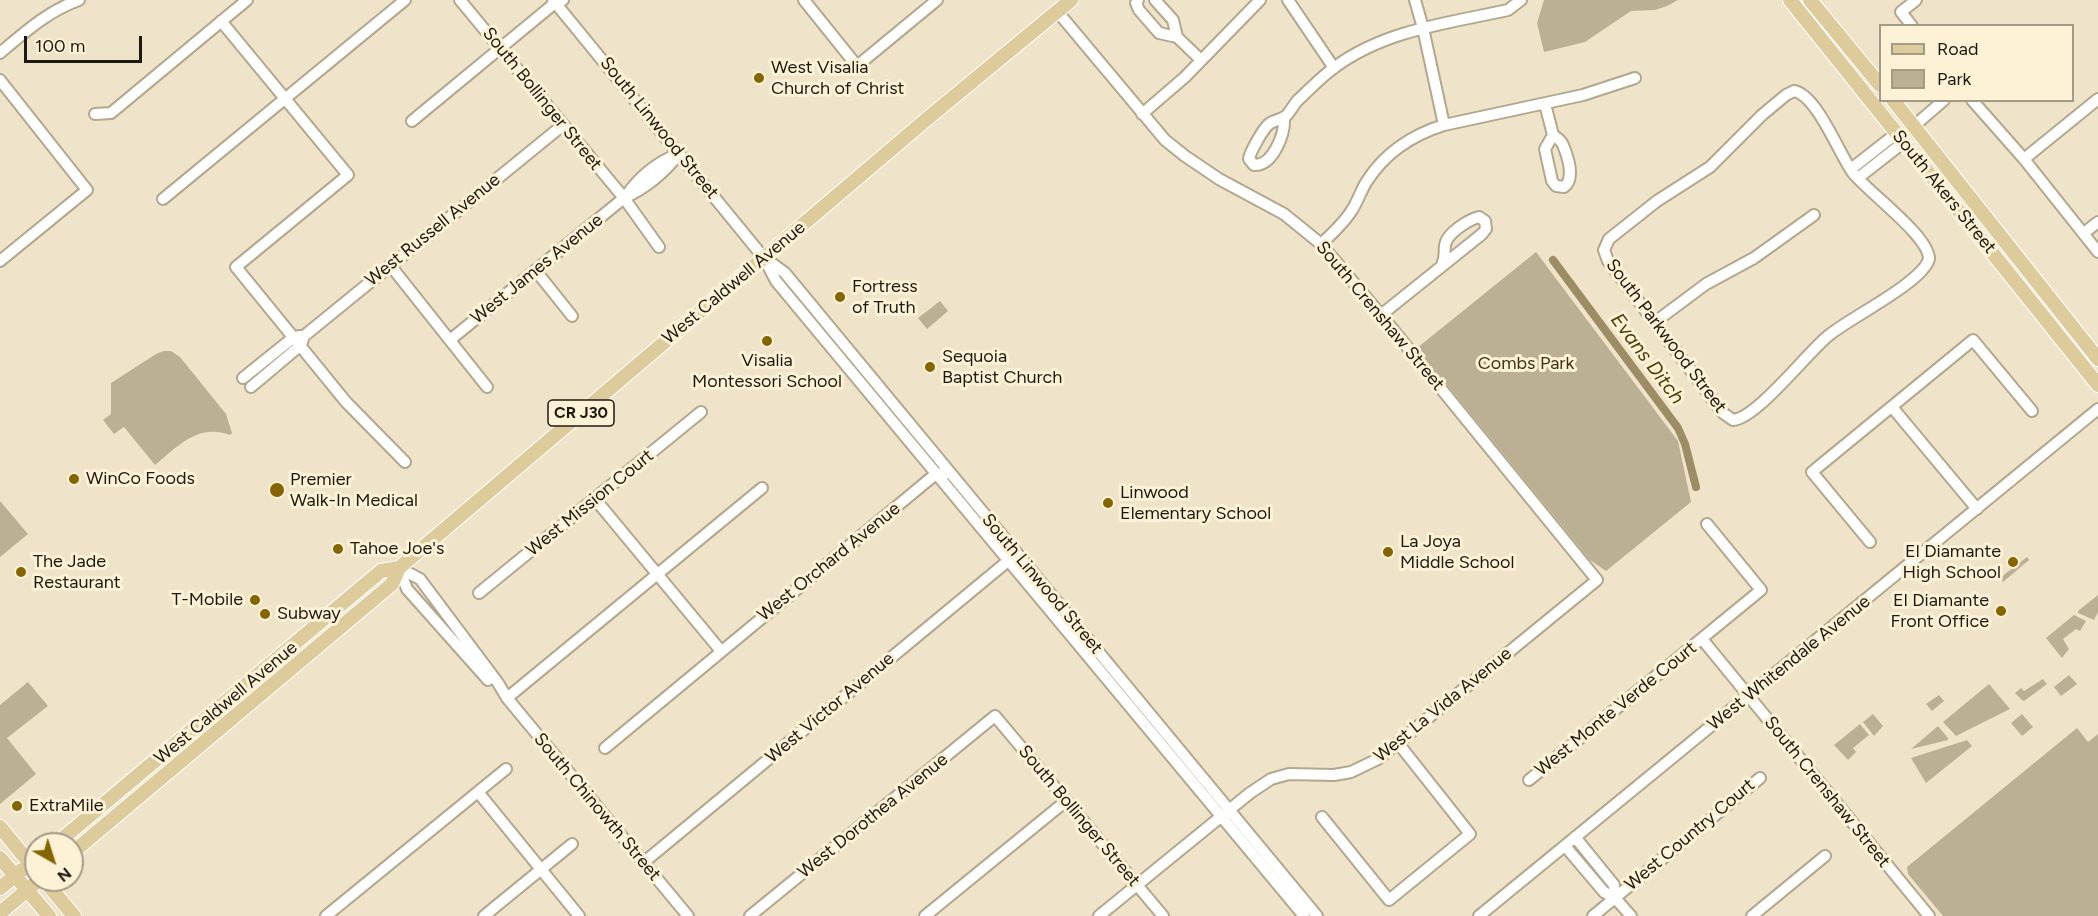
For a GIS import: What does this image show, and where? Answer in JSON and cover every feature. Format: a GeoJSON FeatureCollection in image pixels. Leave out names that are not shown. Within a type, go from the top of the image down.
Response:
{"type":"FeatureCollection","features":[{"type":"Feature","properties":{"kind":"main road","name":"West Caldwell Avenue"},"geometry":{"type":"LineString","coordinates":[[84,843],[392,584],[399,568],[1071,0]]}},
{"type":"Feature","properties":{"kind":"main road","name":"South Akers Street"},"geometry":{"type":"LineString","coordinates":[[1790,0],[2098,385]]}},
{"type":"Feature","properties":{"kind":"main road"},"geometry":{"type":"LineString","coordinates":[[1810,0],[1879,83]]}},
{"type":"Feature","properties":{"kind":"main road"},"geometry":{"type":"LineString","coordinates":[[1839,60],[1865,80],[1879,98]]}},
{"type":"Feature","properties":{"kind":"main road"},"geometry":{"type":"LineString","coordinates":[[1883,102],[1903,125],[1914,126]]}},
{"type":"Feature","properties":{"kind":"main road","name":"South Akers Street"},"geometry":{"type":"LineString","coordinates":[[1895,102],[2098,359]]}},
{"type":"Feature","properties":{"kind":"main road"},"geometry":{"type":"LineString","coordinates":[[1900,137],[1902,132],[1911,137],[1949,184],[1975,203]]}},
{"type":"Feature","properties":{"kind":"main road","name":"West Caldwell Avenue"},"geometry":{"type":"LineString","coordinates":[[70,832],[381,572],[399,568]]}},
{"type":"Feature","properties":{"kind":"main road"},"geometry":{"type":"LineString","coordinates":[[183,760],[194,741],[259,686],[263,680],[262,673]]}},
{"type":"Feature","properties":{"kind":"main road"},"geometry":{"type":"LineString","coordinates":[[0,827],[24,854]]}},
{"type":"Feature","properties":{"kind":"main road"},"geometry":{"type":"LineString","coordinates":[[0,858],[24,886]]}},
{"type":"Feature","properties":{"kind":"main road"},"geometry":{"type":"LineString","coordinates":[[0,888],[24,871]]}},
{"type":"Feature","properties":{"kind":"main road"},"geometry":{"type":"LineString","coordinates":[[0,913],[25,892]]}},
{"type":"Feature","properties":{"kind":"main road"},"geometry":{"type":"LineString","coordinates":[[29,892],[50,916]]}},
{"type":"Feature","properties":{"kind":"main road"},"geometry":{"type":"LineString","coordinates":[[53,892],[74,916]]}},
{"type":"Feature","properties":{"kind":"street"},"geometry":{"type":"LineString","coordinates":[[0,53],[41,19],[61,6],[79,0]]}},
{"type":"Feature","properties":{"kind":"street"},"geometry":{"type":"LineString","coordinates":[[95,114],[111,112],[247,0]]}},
{"type":"Feature","properties":{"kind":"street"},"geometry":{"type":"LineString","coordinates":[[163,199],[405,0]]}},
{"type":"Feature","properties":{"kind":"street","name":"South Bollinger Street"},"geometry":{"type":"LineString","coordinates":[[460,0],[624,198],[659,247]]}},
{"type":"Feature","properties":{"kind":"street"},"geometry":{"type":"LineString","coordinates":[[804,0],[857,66],[937,0]]}},
{"type":"Feature","properties":{"kind":"street"},"geometry":{"type":"LineString","coordinates":[[1138,0],[1136,3],[1139,9],[1159,33],[1177,37],[1201,60]]}},
{"type":"Feature","properties":{"kind":"street"},"geometry":{"type":"LineString","coordinates":[[1155,0],[1173,20],[1177,37]]}},
{"type":"Feature","properties":{"kind":"street"},"geometry":{"type":"LineString","coordinates":[[1142,114],[1201,60],[1260,0]]}},
{"type":"Feature","properties":{"kind":"street"},"geometry":{"type":"LineString","coordinates":[[1288,0],[1334,68]]}},
{"type":"Feature","properties":{"kind":"street"},"geometry":{"type":"LineString","coordinates":[[1415,0],[1444,125]]}},
{"type":"Feature","properties":{"kind":"street"},"geometry":{"type":"LineString","coordinates":[[1284,118],[1295,104],[1334,68],[1378,42],[1423,28],[1508,10],[1521,0]]}},
{"type":"Feature","properties":{"kind":"street"},"geometry":{"type":"LineString","coordinates":[[1910,24],[1901,12],[1916,0]]}},
{"type":"Feature","properties":{"kind":"street"},"geometry":{"type":"LineString","coordinates":[[412,121],[557,1]]}},
{"type":"Feature","properties":{"kind":"street","name":"South Linwood Street"},"geometry":{"type":"LineString","coordinates":[[557,1],[764,258],[776,281],[937,473],[1139,700],[1305,916]]}},
{"type":"Feature","properties":{"kind":"street","name":"South Crenshaw Street"},"geometry":{"type":"LineString","coordinates":[[1057,11],[1165,140],[1219,179],[1284,214],[1321,244],[1598,580]]}},
{"type":"Feature","properties":{"kind":"street"},"geometry":{"type":"LineString","coordinates":[[221,21],[348,175],[236,267],[299,340],[346,402],[405,462]]}},
{"type":"Feature","properties":{"kind":"street"},"geometry":{"type":"LineString","coordinates":[[1321,244],[1351,211],[1367,181],[1383,160],[1402,144],[1427,130],[1610,88],[1635,78]]}},
{"type":"Feature","properties":{"kind":"street"},"geometry":{"type":"LineString","coordinates":[[0,80],[87,190],[0,261]]}},
{"type":"Feature","properties":{"kind":"street","name":"South Parkwood Street"},"geometry":{"type":"LineString","coordinates":[[1796,92],[1803,95],[1816,110],[1855,174],[1903,221],[1928,250],[1929,260],[1925,268],[1884,300],[1825,338],[1784,381],[1743,416],[1731,420],[1724,415],[1607,259],[1604,250],[1609,239],[1657,201],[1711,166],[1762,115],[1787,94],[1796,92]]}},
{"type":"Feature","properties":{"kind":"street"},"geometry":{"type":"LineString","coordinates":[[2024,159],[2098,99]]}},
{"type":"Feature","properties":{"kind":"street"},"geometry":{"type":"LineString","coordinates":[[1914,126],[1942,102]]}},
{"type":"Feature","properties":{"kind":"street"},"geometry":{"type":"LineString","coordinates":[[1974,102],[2024,159],[2098,252]]}},
{"type":"Feature","properties":{"kind":"street"},"geometry":{"type":"LineString","coordinates":[[1545,104],[1553,135]]}},
{"type":"Feature","properties":{"kind":"street","name":"West Russell Avenue"},"geometry":{"type":"LineString","coordinates":[[247,382],[563,125]]}},
{"type":"Feature","properties":{"kind":"street"},"geometry":{"type":"LineString","coordinates":[[1855,174],[1900,137]]}},
{"type":"Feature","properties":{"kind":"street","name":"West James Avenue"},"geometry":{"type":"LineString","coordinates":[[450,340],[624,198],[640,191],[667,170],[680,153]]}},
{"type":"Feature","properties":{"kind":"street"},"geometry":{"type":"LineString","coordinates":[[1655,322],[1706,284],[1754,258],[1814,215]]}},
{"type":"Feature","properties":{"kind":"street"},"geometry":{"type":"LineString","coordinates":[[1381,315],[1482,234],[1486,229],[1485,221],[1479,217],[1472,219],[1449,237],[1442,265]]}},
{"type":"Feature","properties":{"kind":"street"},"geometry":{"type":"LineString","coordinates":[[2084,233],[2098,222]]}},
{"type":"Feature","properties":{"kind":"street","name":"South Linwood Street"},"geometry":{"type":"LineString","coordinates":[[764,258],[785,273],[982,512],[1077,641],[1317,916]]}},
{"type":"Feature","properties":{"kind":"street"},"geometry":{"type":"LineString","coordinates":[[390,265],[487,387]]}},
{"type":"Feature","properties":{"kind":"street"},"geometry":{"type":"LineString","coordinates":[[536,271],[572,316]]}},
{"type":"Feature","properties":{"kind":"street"},"geometry":{"type":"LineString","coordinates":[[1870,542],[1812,471],[1973,340],[2032,411]]}},
{"type":"Feature","properties":{"kind":"street"},"geometry":{"type":"LineString","coordinates":[[1892,407],[1977,509]]}},
{"type":"Feature","properties":{"kind":"street","name":"West Whitendale Avenue"},"geometry":{"type":"LineString","coordinates":[[1479,916],[2098,409]]}},
{"type":"Feature","properties":{"kind":"street","name":"West Mission Court"},"geometry":{"type":"LineString","coordinates":[[479,593],[700,412]]}},
{"type":"Feature","properties":{"kind":"street"},"geometry":{"type":"LineString","coordinates":[[937,473],[946,476],[963,496],[982,512]]}},
{"type":"Feature","properties":{"kind":"street","name":"West Orchard Avenue"},"geometry":{"type":"LineString","coordinates":[[605,747],[937,473]]}},
{"type":"Feature","properties":{"kind":"street"},"geometry":{"type":"LineString","coordinates":[[507,698],[762,488]]}},
{"type":"Feature","properties":{"kind":"street"},"geometry":{"type":"LineString","coordinates":[[595,499],[721,651]]}},
{"type":"Feature","properties":{"kind":"street","name":"West Monte Verde Court"},"geometry":{"type":"LineString","coordinates":[[1529,780],[1761,590],[1707,524]]}},
{"type":"Feature","properties":{"kind":"street","name":"West Victor Avenue"},"geometry":{"type":"LineString","coordinates":[[644,863],[1014,557]]}},
{"type":"Feature","properties":{"kind":"street","name":"South Chinowth Street"},"geometry":{"type":"LineString","coordinates":[[399,568],[420,579],[507,698],[688,916]]}},
{"type":"Feature","properties":{"kind":"street","name":"West La Vida Avenue"},"geometry":{"type":"LineString","coordinates":[[1099,916],[1271,779],[1289,774],[1334,775],[1351,772],[1378,759],[1598,580]]}},
{"type":"Feature","properties":{"kind":"street","name":"South Crenshaw Street"},"geometry":{"type":"LineString","coordinates":[[1702,639],[1929,916]]}},
{"type":"Feature","properties":{"kind":"street"},"geometry":{"type":"LineString","coordinates":[[1077,641],[1090,652],[1130,698],[1139,700]]}},
{"type":"Feature","properties":{"kind":"street","name":"South Bollinger Street"},"geometry":{"type":"LineString","coordinates":[[995,716],[1162,916]]}},
{"type":"Feature","properties":{"kind":"street","name":"West Dorothea Avenue"},"geometry":{"type":"LineString","coordinates":[[750,916],[995,716]]}},
{"type":"Feature","properties":{"kind":"street"},"geometry":{"type":"LineString","coordinates":[[1322,817],[1389,900],[1470,834],[1398,743]]}},
{"type":"Feature","properties":{"kind":"street"},"geometry":{"type":"LineString","coordinates":[[326,916],[506,768]]}},
{"type":"Feature","properties":{"kind":"street","name":"West Country Court"},"geometry":{"type":"LineString","coordinates":[[1593,916],[1760,778]]}},
{"type":"Feature","properties":{"kind":"street"},"geometry":{"type":"LineString","coordinates":[[478,792],[579,916]]}},
{"type":"Feature","properties":{"kind":"street"},"geometry":{"type":"LineString","coordinates":[[925,916],[1066,801]]}},
{"type":"Feature","properties":{"kind":"street"},"geometry":{"type":"LineString","coordinates":[[1575,837],[1614,885],[1615,898]]}},
{"type":"Feature","properties":{"kind":"street"},"geometry":{"type":"LineString","coordinates":[[484,916],[572,844]]}},
{"type":"Feature","properties":{"kind":"street"},"geometry":{"type":"LineString","coordinates":[[1564,846],[1604,892],[1615,898],[1630,916]]}},
{"type":"Feature","properties":{"kind":"street"},"geometry":{"type":"LineString","coordinates":[[1752,916],[1825,856]]}},
{"type":"Feature","properties":{"kind":"green space"},"geometry":{"type":"Polygon","coordinates":[[[1544,0],[1678,0],[1655,10],[1631,11],[1585,42],[1544,52],[1537,23],[1544,0]]]}},
{"type":"Feature","properties":{"kind":"green space","name":"Combs Park"},"geometry":{"type":"Polygon","coordinates":[[[1536,252],[1678,441],[1691,502],[1606,571],[1590,560],[1417,348],[1536,252]]]}},
{"type":"Feature","properties":{"kind":"green space"},"geometry":{"type":"Polygon","coordinates":[[[940,301],[948,311],[927,329],[918,318],[940,301]]]}},
{"type":"Feature","properties":{"kind":"green space"},"geometry":{"type":"Polygon","coordinates":[[[164,351],[171,351],[180,357],[226,414],[232,433],[230,435],[219,432],[198,434],[180,444],[155,465],[124,427],[114,434],[103,420],[111,414],[111,383],[164,351]]]}},
{"type":"Feature","properties":{"kind":"green space"},"geometry":{"type":"Polygon","coordinates":[[[0,501],[28,534],[0,557],[0,501]]]}},
{"type":"Feature","properties":{"kind":"green space"},"geometry":{"type":"Polygon","coordinates":[[[2027,557],[2029,560],[2003,582],[2000,578],[2027,557]]]}},
{"type":"Feature","properties":{"kind":"green space"},"geometry":{"type":"Polygon","coordinates":[[[2098,595],[2098,612],[2094,620],[2078,613],[2078,611],[2098,595]]]}},
{"type":"Feature","properties":{"kind":"green space"},"geometry":{"type":"Polygon","coordinates":[[[2074,615],[2086,621],[2080,631],[2076,629],[2063,639],[2069,649],[2062,658],[2046,638],[2074,615]]]}},
{"type":"Feature","properties":{"kind":"green space"},"geometry":{"type":"Polygon","coordinates":[[[2069,675],[2077,684],[2061,696],[2054,687],[2069,675]]]}},
{"type":"Feature","properties":{"kind":"green space"},"geometry":{"type":"Polygon","coordinates":[[[2043,679],[2047,684],[2024,701],[2015,693],[2021,688],[2024,691],[2043,679]]]}},
{"type":"Feature","properties":{"kind":"green space"},"geometry":{"type":"Polygon","coordinates":[[[28,682],[48,706],[7,738],[36,774],[0,804],[0,705],[28,682]]]}},
{"type":"Feature","properties":{"kind":"green space"},"geometry":{"type":"Polygon","coordinates":[[[1989,684],[2010,709],[1956,736],[1943,722],[1989,684]]]}},
{"type":"Feature","properties":{"kind":"green space"},"geometry":{"type":"Polygon","coordinates":[[[1939,695],[1944,701],[1932,711],[1926,704],[1939,695]]]}},
{"type":"Feature","properties":{"kind":"green space"},"geometry":{"type":"Polygon","coordinates":[[[1873,714],[1883,726],[1874,736],[1863,722],[1873,714]]]}},
{"type":"Feature","properties":{"kind":"green space"},"geometry":{"type":"Polygon","coordinates":[[[2022,714],[2033,727],[2022,736],[2011,723],[2022,714]]]}},
{"type":"Feature","properties":{"kind":"green space"},"geometry":{"type":"Polygon","coordinates":[[[1860,724],[1869,735],[1853,748],[1856,752],[1848,760],[1834,745],[1860,724]]]}},
{"type":"Feature","properties":{"kind":"green space"},"geometry":{"type":"Polygon","coordinates":[[[1938,726],[1948,740],[1911,749],[1938,726]]]}},
{"type":"Feature","properties":{"kind":"green space"},"geometry":{"type":"Polygon","coordinates":[[[2077,728],[2088,742],[2098,734],[2098,916],[1943,916],[1908,874],[1907,867],[2077,728]]]}},
{"type":"Feature","properties":{"kind":"green space"},"geometry":{"type":"Polygon","coordinates":[[[1967,740],[1972,746],[1926,783],[1911,758],[1967,740]]]}},
{"type":"Feature","properties":{"kind":"waterway","name":"Evans Ditch"},"geometry":{"type":"LineString","coordinates":[[1553,260],[1678,428],[1685,444],[1696,487]]}},
{"type":"Feature","properties":{"kind":"place","name":"West Visalia Church of Christ"},"geometry":{"type":"Point","coordinates":[759,78]}},
{"type":"Feature","properties":{"kind":"place","name":"Fortress of Truth"},"geometry":{"type":"Point","coordinates":[840,297]}},
{"type":"Feature","properties":{"kind":"place","name":"Visalia Montessori School"},"geometry":{"type":"Point","coordinates":[767,341]}},
{"type":"Feature","properties":{"kind":"place","name":"Sequoia Baptist Church"},"geometry":{"type":"Point","coordinates":[930,367]}},
{"type":"Feature","properties":{"kind":"place","name":"WinCo Foods"},"geometry":{"type":"Point","coordinates":[74,479]}},
{"type":"Feature","properties":{"kind":"place","name":"Premier Walk-In Medical"},"geometry":{"type":"Point","coordinates":[277,490]}},
{"type":"Feature","properties":{"kind":"place","name":"Linwood Elementary School"},"geometry":{"type":"Point","coordinates":[1108,503]}},
{"type":"Feature","properties":{"kind":"place","name":"Tahoe Joe's"},"geometry":{"type":"Point","coordinates":[338,549]}},
{"type":"Feature","properties":{"kind":"place","name":"La Joya Middle School"},"geometry":{"type":"Point","coordinates":[1388,552]}},
{"type":"Feature","properties":{"kind":"place","name":"El Diamante High School"},"geometry":{"type":"Point","coordinates":[2013,562]}},
{"type":"Feature","properties":{"kind":"place","name":"The Jade Restaurant"},"geometry":{"type":"Point","coordinates":[21,572]}},
{"type":"Feature","properties":{"kind":"place","name":"T-Mobile"},"geometry":{"type":"Point","coordinates":[255,600]}},
{"type":"Feature","properties":{"kind":"place","name":"El Diamante Front Office"},"geometry":{"type":"Point","coordinates":[2001,611]}},
{"type":"Feature","properties":{"kind":"place","name":"Subway"},"geometry":{"type":"Point","coordinates":[265,614]}},
{"type":"Feature","properties":{"kind":"place","name":"ExtraMile"},"geometry":{"type":"Point","coordinates":[17,806]}}]}
